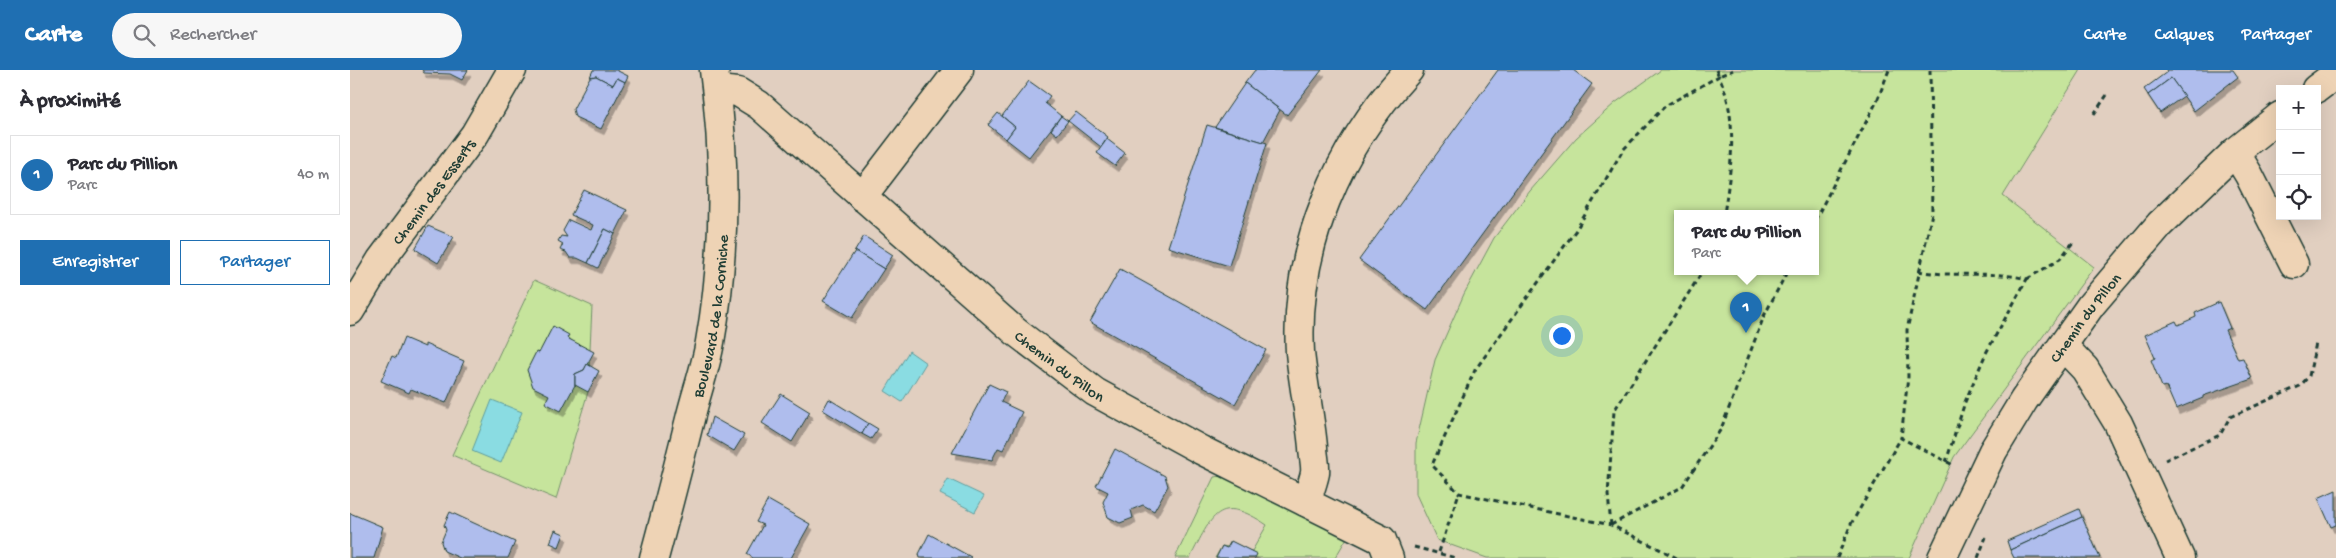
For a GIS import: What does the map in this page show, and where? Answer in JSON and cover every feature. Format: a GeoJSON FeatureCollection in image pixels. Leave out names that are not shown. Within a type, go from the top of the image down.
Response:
{"type":"FeatureCollection","features":[{"type":"Feature","properties":{"kind":"street","name":"Chemin des Esserts"},"geometry":{"type":"LineString","coordinates":[[350,310],[381,260],[475,134],[512,70]]}},
{"type":"Feature","properties":{"kind":"street"},"geometry":{"type":"LineString","coordinates":[[862,197],[958,70]]}},
{"type":"Feature","properties":{"kind":"street"},"geometry":{"type":"LineString","coordinates":[[1306,502],[1315,472],[1300,353],[1300,309],[1319,214],[1347,154],[1382,100],[1410,70]]}},
{"type":"Feature","properties":{"kind":"street"},"geometry":{"type":"LineString","coordinates":[[2321,85],[2336,74]]}},
{"type":"Feature","properties":{"kind":"street","name":"Chemin du Pillon"},"geometry":{"type":"LineString","coordinates":[[716,80],[759,105],[1016,332],[1095,392],[1201,450],[1306,502],[1386,549]]}},
{"type":"Feature","properties":{"kind":"street","name":"Boulevard de la Corniche"},"geometry":{"type":"LineString","coordinates":[[654,558],[710,343],[717,292],[722,239],[722,185],[716,80]]}},
{"type":"Feature","properties":{"kind":"street","name":"Chemin du Pillon"},"geometry":{"type":"LineString","coordinates":[[1942,558],[1993,451],[2019,409],[2109,282],[2160,224],[2235,152],[2276,119]]}},
{"type":"Feature","properties":{"kind":"street"},"geometry":{"type":"LineString","coordinates":[[2235,152],[2249,175],[2294,264]]}},
{"type":"Feature","properties":{"kind":"street"},"geometry":{"type":"LineString","coordinates":[[2063,346],[2085,369],[2118,423],[2180,558]]}},
{"type":"Feature","properties":{"kind":"path"},"geometry":{"type":"LineString","coordinates":[[1716,70],[1728,95],[1732,123],[1725,210]]}},
{"type":"Feature","properties":{"kind":"path"},"geometry":{"type":"LineString","coordinates":[[1678,558],[1611,525],[1459,493],[1432,465],[1475,370],[1576,230],[1624,150],[1665,106],[1733,70]]}},
{"type":"Feature","properties":{"kind":"path"},"geometry":{"type":"LineString","coordinates":[[1819,212],[1877,101],[1889,70]]}},
{"type":"Feature","properties":{"kind":"path"},"geometry":{"type":"LineString","coordinates":[[1837,558],[1850,524],[1901,438],[1908,377],[1907,330],[1918,271],[1932,213],[1930,70]]}},
{"type":"Feature","properties":{"kind":"path"},"geometry":{"type":"LineString","coordinates":[[2094,114],[2110,92]]}},
{"type":"Feature","properties":{"kind":"path"},"geometry":{"type":"LineString","coordinates":[[1946,462],[1965,402],[1986,353],[2027,279],[2060,259],[2074,241]]}},
{"type":"Feature","properties":{"kind":"path"},"geometry":{"type":"LineString","coordinates":[[1918,271],[1941,275],[2008,274],[2027,279]]}},
{"type":"Feature","properties":{"kind":"path"},"geometry":{"type":"LineString","coordinates":[[1611,525],[1608,495],[1614,411],[1700,275]]}},
{"type":"Feature","properties":{"kind":"path"},"geometry":{"type":"LineString","coordinates":[[1611,525],[1682,487],[1721,429],[1764,316],[1785,275]]}},
{"type":"Feature","properties":{"kind":"path"},"geometry":{"type":"LineString","coordinates":[[2140,471],[2220,435],[2230,417],[2300,386],[2309,376],[2316,343]]}},
{"type":"Feature","properties":{"kind":"path"},"geometry":{"type":"LineString","coordinates":[[1901,438],[1980,478]]}},
{"type":"Feature","properties":{"kind":"path"},"geometry":{"type":"LineString","coordinates":[[1439,552],[1459,493]]}},
{"type":"Feature","properties":{"kind":"path"},"geometry":{"type":"LineString","coordinates":[[1386,549],[1439,552],[1456,558]]}},
{"type":"Feature","properties":{"kind":"green space"},"geometry":{"type":"Polygon","coordinates":[[[1661,70],[2081,70],[2003,196],[2094,267],[1954,457],[1909,558],[1487,558],[1437,540],[1416,494],[1416,443],[1435,360],[1464,294],[1494,238],[1530,191],[1576,138],[1615,103],[1661,70]]]}},
{"type":"Feature","properties":{"kind":"green space"},"geometry":{"type":"Polygon","coordinates":[[[534,280],[592,306],[588,392],[556,499],[452,455],[534,280]]]}},
{"type":"Feature","properties":{"kind":"green space"},"geometry":{"type":"Polygon","coordinates":[[[1221,476],[1348,536],[1335,558],[1215,558],[1222,546],[1252,551],[1267,525],[1251,515],[1237,510],[1227,510],[1218,513],[1211,520],[1190,558],[1175,558],[1214,477],[1221,476]]]}},
{"type":"Feature","properties":{"kind":"water"},"geometry":{"type":"Polygon","coordinates":[[[909,351],[926,363],[902,402],[885,391],[909,351]]]}},
{"type":"Feature","properties":{"kind":"water"},"geometry":{"type":"Polygon","coordinates":[[[492,400],[522,412],[501,463],[472,451],[492,400]]]}},
{"type":"Feature","properties":{"kind":"water"},"geometry":{"type":"Polygon","coordinates":[[[948,479],[984,496],[975,512],[940,494],[948,479]]]}},
{"type":"Feature","properties":{"kind":"building"},"geometry":{"type":"Polygon","coordinates":[[[422,70],[468,70],[462,80],[450,74],[424,73],[422,70]]]}},
{"type":"Feature","properties":{"kind":"building"},"geometry":{"type":"Polygon","coordinates":[[[593,70],[616,70],[628,76],[625,82],[617,78],[613,85],[596,76],[590,77],[593,70]]]}},
{"type":"Feature","properties":{"kind":"building"},"geometry":{"type":"Polygon","coordinates":[[[1255,70],[1322,70],[1287,115],[1245,83],[1255,70]]]}},
{"type":"Feature","properties":{"kind":"building"},"geometry":{"type":"Polygon","coordinates":[[[1498,70],[1573,70],[1592,84],[1427,310],[1359,260],[1498,70]]]}},
{"type":"Feature","properties":{"kind":"building"},"geometry":{"type":"Polygon","coordinates":[[[2166,70],[2233,70],[2238,77],[2194,111],[2171,78],[2148,95],[2144,89],[2167,72],[2166,70]]]}},
{"type":"Feature","properties":{"kind":"building"},"geometry":{"type":"Polygon","coordinates":[[[596,76],[613,85],[617,78],[625,82],[601,129],[575,117],[573,109],[590,77],[596,76]]]}},
{"type":"Feature","properties":{"kind":"building"},"geometry":{"type":"Polygon","coordinates":[[[2171,78],[2184,96],[2160,113],[2148,95],[2171,78]]]}},
{"type":"Feature","properties":{"kind":"building"},"geometry":{"type":"Polygon","coordinates":[[[1029,81],[1050,96],[1045,103],[1061,116],[1029,157],[1006,139],[1015,127],[1002,116],[1029,81]]]}},
{"type":"Feature","properties":{"kind":"building"},"geometry":{"type":"Polygon","coordinates":[[[1245,83],[1280,110],[1263,142],[1215,127],[1245,83]]]}},
{"type":"Feature","properties":{"kind":"building"},"geometry":{"type":"Polygon","coordinates":[[[1076,112],[1108,137],[1101,147],[1068,121],[1076,112]]]}},
{"type":"Feature","properties":{"kind":"building"},"geometry":{"type":"Polygon","coordinates":[[[998,113],[1015,127],[1006,139],[988,125],[998,113]]]}},
{"type":"Feature","properties":{"kind":"building"},"geometry":{"type":"Polygon","coordinates":[[[1061,116],[1068,121],[1057,135],[1051,130],[1061,116]]]}},
{"type":"Feature","properties":{"kind":"building"},"geometry":{"type":"Polygon","coordinates":[[[1207,125],[1267,143],[1229,266],[1168,247],[1207,125]]]}},
{"type":"Feature","properties":{"kind":"building"},"geometry":{"type":"Polygon","coordinates":[[[1107,139],[1125,153],[1115,166],[1097,153],[1107,139]]]}},
{"type":"Feature","properties":{"kind":"building"},"geometry":{"type":"Polygon","coordinates":[[[584,190],[627,210],[615,234],[605,229],[588,263],[577,258],[570,258],[566,252],[560,250],[563,244],[558,241],[561,236],[567,237],[563,231],[569,220],[591,230],[593,225],[571,215],[584,190]]]}},
{"type":"Feature","properties":{"kind":"building"},"geometry":{"type":"Polygon","coordinates":[[[428,226],[454,237],[438,263],[415,249],[428,226]]]}},
{"type":"Feature","properties":{"kind":"building"},"geometry":{"type":"Polygon","coordinates":[[[605,229],[615,234],[598,268],[588,263],[605,229]]]}},
{"type":"Feature","properties":{"kind":"building"},"geometry":{"type":"Polygon","coordinates":[[[864,236],[893,255],[884,269],[855,251],[864,236]]]}},
{"type":"Feature","properties":{"kind":"building"},"geometry":{"type":"Polygon","coordinates":[[[855,251],[884,269],[852,318],[823,301],[855,251]]]}},
{"type":"Feature","properties":{"kind":"building"},"geometry":{"type":"Polygon","coordinates":[[[1120,269],[1266,350],[1235,404],[1090,322],[1120,269]]]}},
{"type":"Feature","properties":{"kind":"building"},"geometry":{"type":"Polygon","coordinates":[[[2219,302],[2230,328],[2225,330],[2238,359],[2243,358],[2252,379],[2203,396],[2203,398],[2176,409],[2166,386],[2162,387],[2151,360],[2155,358],[2145,335],[2176,321],[2178,325],[2196,317],[2195,313],[2219,302]]]}},
{"type":"Feature","properties":{"kind":"building"},"geometry":{"type":"Polygon","coordinates":[[[553,326],[569,335],[567,338],[594,352],[584,370],[575,374],[575,385],[561,411],[545,403],[549,395],[533,387],[527,370],[536,352],[539,353],[553,326]]]}},
{"type":"Feature","properties":{"kind":"building"},"geometry":{"type":"Polygon","coordinates":[[[404,338],[425,347],[425,344],[464,361],[446,403],[411,389],[409,393],[381,381],[392,356],[396,358],[404,338]]]}},
{"type":"Feature","properties":{"kind":"building"},"geometry":{"type":"Polygon","coordinates":[[[587,364],[599,371],[588,392],[575,385],[575,374],[584,370],[587,364]]]}},
{"type":"Feature","properties":{"kind":"building"},"geometry":{"type":"Polygon","coordinates":[[[989,384],[1006,392],[1001,402],[1022,412],[1003,450],[998,448],[992,460],[952,453],[989,384]]]}},
{"type":"Feature","properties":{"kind":"building"},"geometry":{"type":"Polygon","coordinates":[[[781,394],[810,412],[792,442],[762,423],[781,394]]]}},
{"type":"Feature","properties":{"kind":"building"},"geometry":{"type":"Polygon","coordinates":[[[829,399],[868,423],[862,434],[823,410],[829,399]]]}},
{"type":"Feature","properties":{"kind":"building"},"geometry":{"type":"Polygon","coordinates":[[[712,417],[744,435],[734,451],[707,435],[712,417]]]}},
{"type":"Feature","properties":{"kind":"building"},"geometry":{"type":"Polygon","coordinates":[[[868,423],[878,429],[871,439],[862,434],[868,423]]]}},
{"type":"Feature","properties":{"kind":"building"},"geometry":{"type":"Polygon","coordinates":[[[1115,449],[1165,476],[1168,486],[1154,511],[1143,505],[1131,510],[1133,518],[1120,523],[1108,517],[1103,502],[1108,492],[1096,486],[1115,449]]]}},
{"type":"Feature","properties":{"kind":"building"},"geometry":{"type":"Polygon","coordinates":[[[2336,490],[2336,525],[2331,527],[2318,498],[2336,490]]]}},
{"type":"Feature","properties":{"kind":"building"},"geometry":{"type":"Polygon","coordinates":[[[768,500],[810,524],[791,558],[753,558],[747,554],[763,525],[756,522],[768,500]]]}},
{"type":"Feature","properties":{"kind":"building"},"geometry":{"type":"Polygon","coordinates":[[[2079,509],[2082,517],[2010,550],[2007,541],[2079,509]]]}},
{"type":"Feature","properties":{"kind":"building"},"geometry":{"type":"Polygon","coordinates":[[[450,512],[515,542],[508,558],[460,558],[444,551],[441,542],[446,530],[444,525],[450,512]]]}},
{"type":"Feature","properties":{"kind":"building"},"geometry":{"type":"Polygon","coordinates":[[[350,513],[383,527],[374,558],[350,558],[350,513]]]}},
{"type":"Feature","properties":{"kind":"building"},"geometry":{"type":"Polygon","coordinates":[[[2082,517],[2100,558],[2014,558],[2010,550],[2082,517]]]}},
{"type":"Feature","properties":{"kind":"building"},"geometry":{"type":"Polygon","coordinates":[[[555,530],[564,534],[559,547],[550,543],[555,530]]]}},
{"type":"Feature","properties":{"kind":"building"},"geometry":{"type":"Polygon","coordinates":[[[929,534],[971,557],[920,558],[919,554],[929,534]]]}},
{"type":"Feature","properties":{"kind":"building"},"geometry":{"type":"Polygon","coordinates":[[[1231,541],[1257,554],[1255,558],[1216,558],[1222,546],[1227,548],[1231,541]]]}},
{"type":"Feature","properties":{"kind":"place","name":"Parc du Pillion"},"geometry":{"type":"Point","coordinates":[1746,333]}}]}
